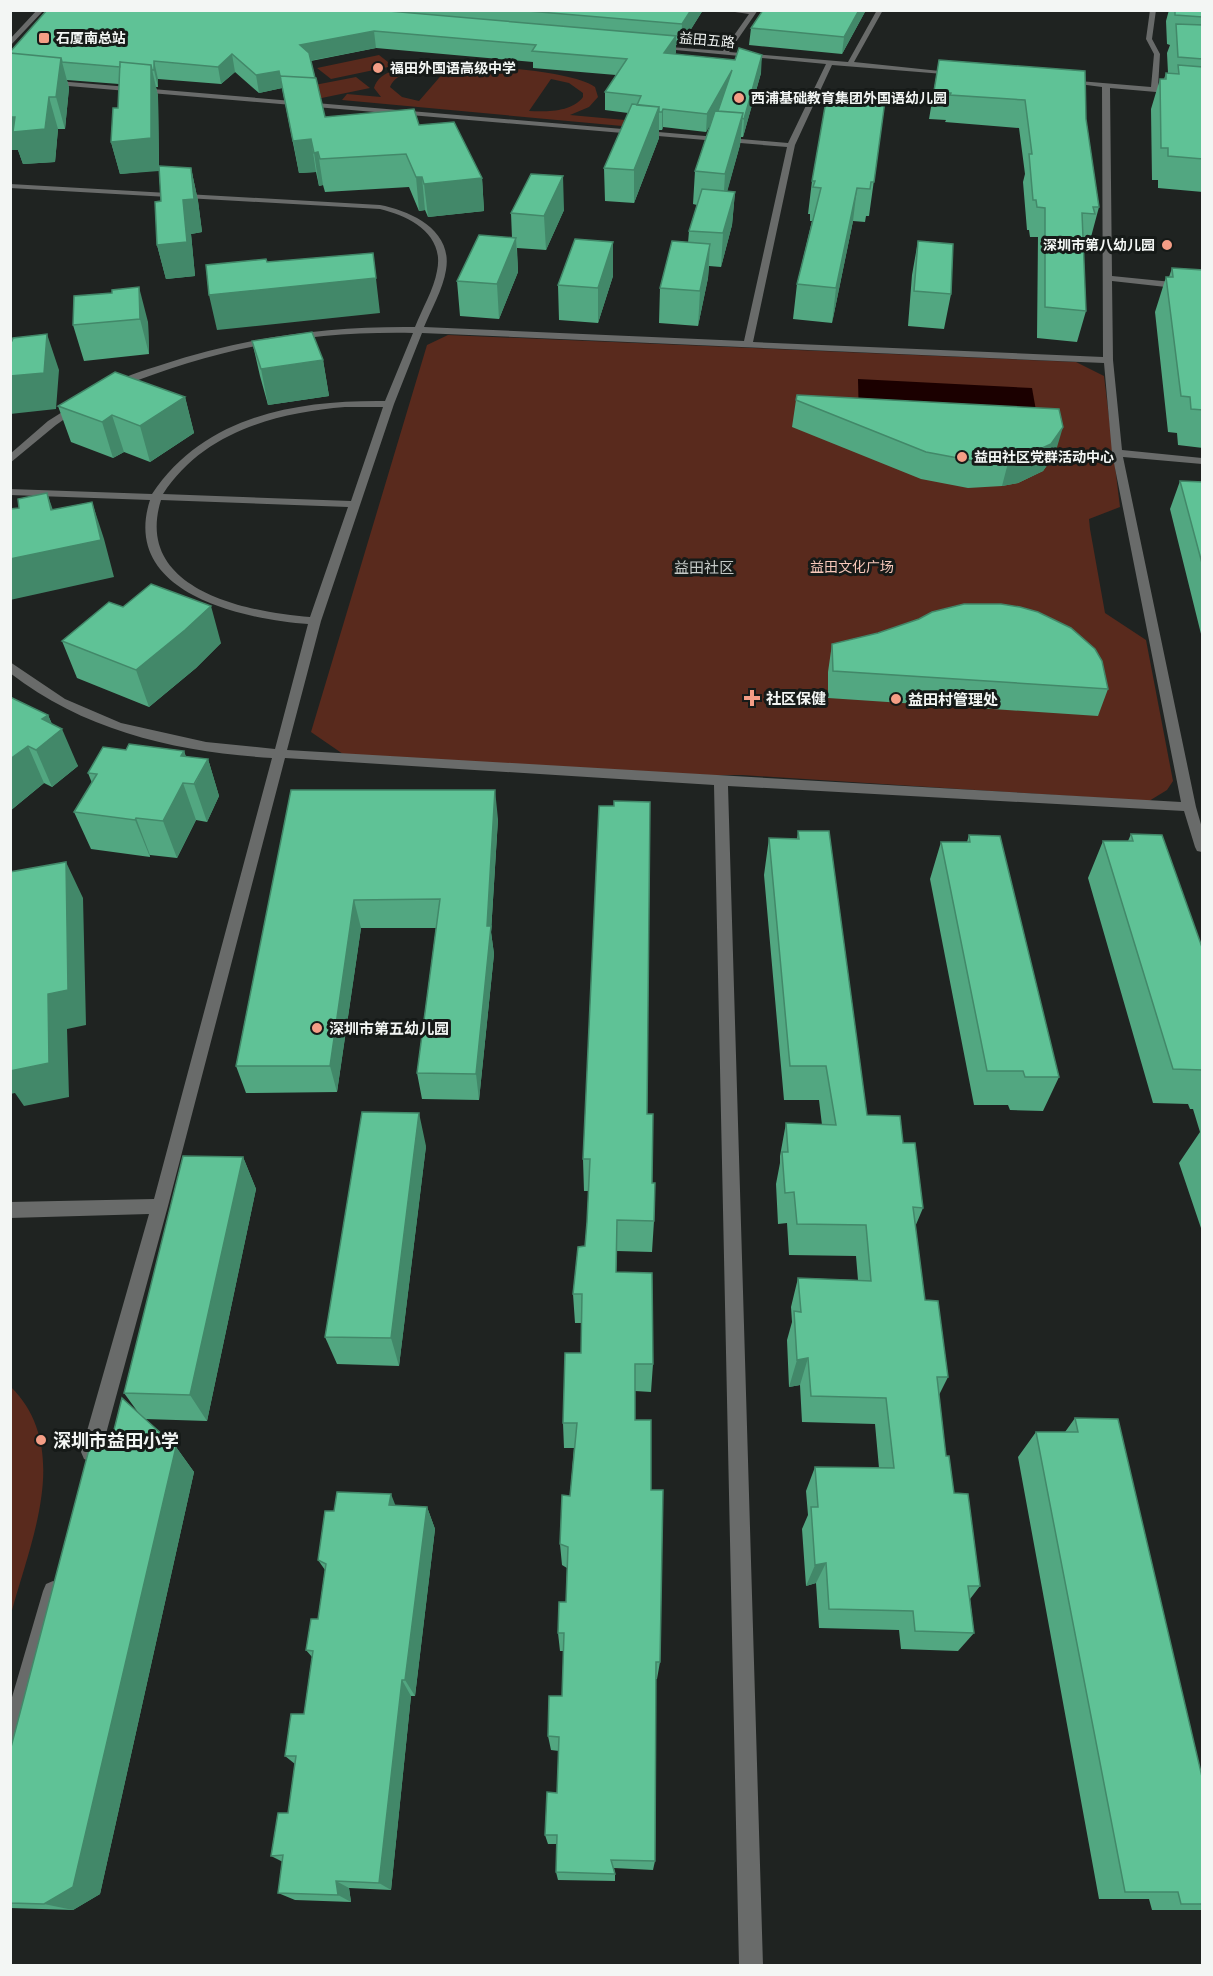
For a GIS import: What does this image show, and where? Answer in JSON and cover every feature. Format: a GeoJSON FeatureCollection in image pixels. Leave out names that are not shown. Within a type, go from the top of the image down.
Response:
{"type":"FeatureCollection","features":[{"type":"Feature","properties":{"kind":"street"},"geometry":{"type":"LineString","coordinates":[[10,44],[41,10]]}},
{"type":"Feature","properties":{"kind":"street"},"geometry":{"type":"LineString","coordinates":[[724,10],[754,12]]}},
{"type":"Feature","properties":{"kind":"street"},"geometry":{"type":"LineString","coordinates":[[850,64],[880,10]]}},
{"type":"Feature","properties":{"kind":"street"},"geometry":{"type":"LineString","coordinates":[[1153,10],[1149,39],[1157,54],[1154,90]]}},
{"type":"Feature","properties":{"kind":"street"},"geometry":{"type":"LineString","coordinates":[[725,53],[754,12]]}},
{"type":"Feature","properties":{"kind":"street","name":"益田五路"},"geometry":{"type":"LineString","coordinates":[[643,47],[966,74]]}},
{"type":"Feature","properties":{"kind":"street"},"geometry":{"type":"LineString","coordinates":[[1154,48],[1164,49]]}},
{"type":"Feature","properties":{"kind":"street"},"geometry":{"type":"LineString","coordinates":[[748,344],[791,145],[830,62]]}},
{"type":"Feature","properties":{"kind":"street"},"geometry":{"type":"LineString","coordinates":[[10,79],[791,145]]}},
{"type":"Feature","properties":{"kind":"street"},"geometry":{"type":"LineString","coordinates":[[1059,82],[1203,94]]}},
{"type":"Feature","properties":{"kind":"street"},"geometry":{"type":"LineString","coordinates":[[1106,86],[1108,360],[1117,453],[1190,807],[1203,847]]}},
{"type":"Feature","properties":{"kind":"street"},"geometry":{"type":"LineString","coordinates":[[10,186],[395,210],[429,229],[441,249],[442,270],[389,404],[315,621],[87,1469]]}},
{"type":"Feature","properties":{"kind":"street"},"geometry":{"type":"LineString","coordinates":[[1107,278],[1203,288]]}},
{"type":"Feature","properties":{"kind":"street"},"geometry":{"type":"LineString","coordinates":[[105,391],[183,359],[249,341],[328,331],[419,330],[1108,360]]}},
{"type":"Feature","properties":{"kind":"street"},"geometry":{"type":"LineString","coordinates":[[10,460],[52,423],[89,400]]}},
{"type":"Feature","properties":{"kind":"street"},"geometry":{"type":"LineString","coordinates":[[315,621],[275,618],[237,610],[205,598],[179,581],[161,562],[151,541],[149,519],[155,497],[169,476],[189,456],[216,438],[247,424],[281,413],[317,406],[354,403],[389,404]]}},
{"type":"Feature","properties":{"kind":"street"},"geometry":{"type":"LineString","coordinates":[[1117,453],[1203,461]]}},
{"type":"Feature","properties":{"kind":"street"},"geometry":{"type":"LineString","coordinates":[[10,492],[355,504]]}},
{"type":"Feature","properties":{"kind":"street"},"geometry":{"type":"LineString","coordinates":[[10,666],[54,699],[84,714],[155,738],[195,746],[721,782],[1190,807]]}},
{"type":"Feature","properties":{"kind":"street"},"geometry":{"type":"LineString","coordinates":[[721,782],[751,1965]]}},
{"type":"Feature","properties":{"kind":"street"},"geometry":{"type":"LineString","coordinates":[[10,1210],[159,1206]]}},
{"type":"Feature","properties":{"kind":"street"},"geometry":{"type":"LineString","coordinates":[[10,1743],[58,1572]]}},
{"type":"Feature","properties":{"kind":"green space"},"geometry":{"type":"Polygon","coordinates":[[[379,55],[393,66],[331,79],[317,68],[379,55]]]}},
{"type":"Feature","properties":{"kind":"green space"},"geometry":{"type":"Polygon","coordinates":[[[423,65],[512,68],[582,81],[595,87],[598,97],[589,107],[570,115],[647,122],[644,128],[342,100],[347,94],[381,97],[374,88],[387,73],[423,65]],[[436,69],[403,75],[390,87],[402,97],[419,101],[445,71],[436,69]],[[551,79],[529,111],[566,108],[583,97],[583,93],[569,83],[551,79]]]}},
{"type":"Feature","properties":{"kind":"green space"},"geometry":{"type":"Polygon","coordinates":[[[356,77],[370,88],[312,100],[299,88],[356,77]]]}},
{"type":"Feature","properties":{"kind":"green space","name":"益田文化广场"},"geometry":{"type":"Polygon","coordinates":[[[448,335],[1076,362],[1104,376],[1120,507],[1089,519],[1090,529],[1105,613],[1146,640],[1173,781],[1167,790],[1149,801],[742,775],[707,775],[343,754],[311,732],[427,345],[448,335]]]}},
{"type":"Feature","properties":{"kind":"green space"},"geometry":{"type":"Polygon","coordinates":[[[11,1387],[30,1412],[40,1438],[43,1467],[36,1527],[11,1614],[11,1387]]]}},
{"type":"Feature","properties":{"kind":"shaded area"},"geometry":{"type":"Polygon","coordinates":[[[858,379],[1032,388],[1040,433],[859,423],[858,379]]]}},
{"type":"Feature","properties":{"kind":"building"},"geometry":{"type":"Polygon","coordinates":[[[47,10],[377,10],[676,36],[664,53],[735,60],[739,48],[762,55],[744,119],[742,118],[743,113],[718,111],[732,70],[707,114],[663,109],[659,112],[659,107],[637,105],[641,96],[605,92],[627,59],[532,51],[536,45],[374,31],[300,45],[309,53],[315,78],[280,76],[279,71],[256,75],[232,54],[218,67],[154,61],[154,70],[152,70],[151,65],[120,62],[120,67],[62,62],[61,58],[10,53],[47,10]]]}},
{"type":"Feature","properties":{"kind":"building"},"geometry":{"type":"Polygon","coordinates":[[[516,10],[691,10],[682,24],[516,10]]]}},
{"type":"Feature","properties":{"kind":"building"},"geometry":{"type":"Polygon","coordinates":[[[763,10],[859,10],[844,37],[751,28],[763,10]]]}},
{"type":"Feature","properties":{"kind":"building"},"geometry":{"type":"Polygon","coordinates":[[[1175,10],[1203,10],[1203,17],[1175,15],[1175,10]]]}},
{"type":"Feature","properties":{"kind":"building"},"geometry":{"type":"Polygon","coordinates":[[[1176,24],[1203,25],[1203,59],[1178,57],[1176,24]]]}},
{"type":"Feature","properties":{"kind":"building"},"geometry":{"type":"Polygon","coordinates":[[[10,53],[61,58],[56,97],[49,97],[45,129],[13,132],[15,117],[10,117],[10,53]]]}},
{"type":"Feature","properties":{"kind":"building"},"geometry":{"type":"Polygon","coordinates":[[[939,60],[1085,71],[1086,119],[1099,207],[1093,207],[1095,214],[1082,213],[1086,311],[1045,307],[1045,208],[1037,207],[1036,200],[1033,200],[1029,154],[1032,154],[1025,100],[950,95],[951,93],[934,91],[939,60]]]}},
{"type":"Feature","properties":{"kind":"building"},"geometry":{"type":"Polygon","coordinates":[[[120,62],[151,65],[151,138],[111,142],[113,108],[118,108],[120,62]]]}},
{"type":"Feature","properties":{"kind":"building"},"geometry":{"type":"Polygon","coordinates":[[[1178,65],[1203,67],[1203,159],[1168,156],[1168,148],[1161,148],[1160,79],[1166,79],[1166,73],[1179,74],[1178,65]]]}},
{"type":"Feature","properties":{"kind":"building"},"geometry":{"type":"Polygon","coordinates":[[[280,76],[316,78],[325,117],[414,109],[419,125],[454,122],[482,178],[424,184],[422,177],[416,177],[406,154],[320,159],[318,152],[314,153],[311,139],[293,141],[280,76]]]}},
{"type":"Feature","properties":{"kind":"building"},"geometry":{"type":"Polygon","coordinates":[[[836,98],[885,101],[874,182],[871,182],[870,189],[857,188],[836,288],[797,284],[821,188],[813,187],[815,181],[812,181],[826,101],[836,101],[836,98]]]}},
{"type":"Feature","properties":{"kind":"building"},"geometry":{"type":"Polygon","coordinates":[[[632,104],[659,107],[634,170],[604,168],[632,104]]]}},
{"type":"Feature","properties":{"kind":"building"},"geometry":{"type":"Polygon","coordinates":[[[715,111],[743,113],[725,174],[695,171],[715,111]]]}},
{"type":"Feature","properties":{"kind":"building"},"geometry":{"type":"Polygon","coordinates":[[[159,166],[191,168],[194,199],[183,200],[187,242],[157,245],[155,202],[161,201],[159,166]]]}},
{"type":"Feature","properties":{"kind":"building"},"geometry":{"type":"Polygon","coordinates":[[[531,174],[563,176],[544,216],[511,213],[531,174]]]}},
{"type":"Feature","properties":{"kind":"building"},"geometry":{"type":"Polygon","coordinates":[[[702,189],[735,192],[723,233],[689,231],[702,189]]]}},
{"type":"Feature","properties":{"kind":"building"},"geometry":{"type":"Polygon","coordinates":[[[479,235],[516,238],[497,284],[457,281],[479,235]]]}},
{"type":"Feature","properties":{"kind":"building"},"geometry":{"type":"Polygon","coordinates":[[[575,239],[613,242],[598,288],[558,285],[575,239]]]}},
{"type":"Feature","properties":{"kind":"building"},"geometry":{"type":"Polygon","coordinates":[[[672,241],[710,244],[700,291],[660,288],[672,241]]]}},
{"type":"Feature","properties":{"kind":"building"},"geometry":{"type":"Polygon","coordinates":[[[918,241],[953,244],[951,294],[914,291],[918,241]]]}},
{"type":"Feature","properties":{"kind":"building"},"geometry":{"type":"Polygon","coordinates":[[[373,253],[376,278],[209,295],[206,265],[373,253]]]}},
{"type":"Feature","properties":{"kind":"building"},"geometry":{"type":"Polygon","coordinates":[[[1172,268],[1203,270],[1203,410],[1191,409],[1190,397],[1181,396],[1166,277],[1173,277],[1172,268]]]}},
{"type":"Feature","properties":{"kind":"building"},"geometry":{"type":"Polygon","coordinates":[[[139,287],[140,319],[73,325],[74,296],[112,293],[112,290],[139,287]]]}},
{"type":"Feature","properties":{"kind":"building"},"geometry":{"type":"Polygon","coordinates":[[[312,332],[323,360],[261,369],[252,341],[312,332]]]}},
{"type":"Feature","properties":{"kind":"building"},"geometry":{"type":"Polygon","coordinates":[[[47,334],[44,373],[10,376],[10,341],[13,338],[47,334]]]}},
{"type":"Feature","properties":{"kind":"building"},"geometry":{"type":"Polygon","coordinates":[[[115,372],[185,397],[140,426],[112,415],[102,422],[58,406],[115,372]]]}},
{"type":"Feature","properties":{"kind":"building"},"geometry":{"type":"Polygon","coordinates":[[[797,395],[1059,409],[1063,427],[1051,444],[1025,456],[974,461],[926,452],[796,400],[797,395]]]}},
{"type":"Feature","properties":{"kind":"building"},"geometry":{"type":"Polygon","coordinates":[[[1180,481],[1203,482],[1203,567],[1180,481]]]}},
{"type":"Feature","properties":{"kind":"building"},"geometry":{"type":"Polygon","coordinates":[[[47,493],[51,510],[92,502],[101,540],[10,559],[10,509],[19,508],[18,499],[47,493]]]}},
{"type":"Feature","properties":{"kind":"building"},"geometry":{"type":"Polygon","coordinates":[[[151,584],[211,606],[136,670],[62,641],[109,602],[123,607],[151,584]]]}},
{"type":"Feature","properties":{"kind":"building"},"geometry":{"type":"Polygon","coordinates":[[[964,604],[1001,604],[1020,607],[1038,612],[1071,628],[1095,649],[1102,661],[1108,689],[833,671],[832,644],[878,633],[919,619],[932,612],[964,604]]]}},
{"type":"Feature","properties":{"kind":"building"},"geometry":{"type":"Polygon","coordinates":[[[10,697],[48,715],[42,719],[62,729],[36,750],[28,746],[10,759],[10,697]]]}},
{"type":"Feature","properties":{"kind":"building"},"geometry":{"type":"Polygon","coordinates":[[[129,744],[184,751],[181,756],[208,759],[194,784],[183,783],[163,821],[136,818],[135,820],[74,812],[97,774],[88,773],[103,747],[126,750],[129,744]]]}},
{"type":"Feature","properties":{"kind":"building"},"geometry":{"type":"Polygon","coordinates":[[[291,790],[495,790],[487,926],[491,926],[476,1074],[417,1073],[440,899],[354,900],[330,1066],[236,1066],[291,790]]]}},
{"type":"Feature","properties":{"kind":"building"},"geometry":{"type":"Polygon","coordinates":[[[614,801],[650,802],[647,1114],[653,1114],[654,1221],[617,1220],[616,1272],[652,1273],[653,1364],[635,1364],[635,1420],[651,1420],[651,1490],[663,1490],[660,1662],[656,1662],[655,1861],[611,1860],[615,1874],[556,1872],[557,1835],[545,1835],[547,1792],[557,1793],[559,1737],[548,1736],[549,1696],[562,1696],[564,1633],[558,1633],[559,1602],[566,1602],[568,1547],[560,1544],[562,1495],[570,1496],[577,1423],[563,1423],[565,1353],[581,1353],[582,1294],[573,1294],[578,1247],[585,1246],[587,1222],[590,1159],[583,1159],[599,806],[614,806],[614,801]]]}},
{"type":"Feature","properties":{"kind":"building"},"geometry":{"type":"Polygon","coordinates":[[[798,831],[829,831],[867,1115],[900,1116],[903,1143],[915,1143],[923,1208],[913,1207],[925,1300],[938,1301],[948,1377],[937,1377],[946,1456],[949,1456],[954,1493],[968,1494],[980,1586],[968,1586],[974,1633],[915,1631],[913,1611],[829,1609],[826,1563],[815,1565],[811,1507],[818,1507],[815,1467],[894,1468],[886,1398],[811,1396],[808,1358],[797,1360],[794,1311],[801,1312],[798,1278],[871,1281],[866,1225],[797,1224],[794,1192],[785,1193],[782,1152],[788,1152],[786,1123],[836,1125],[826,1066],[790,1066],[769,838],[799,839],[798,831]]]}},
{"type":"Feature","properties":{"kind":"building"},"geometry":{"type":"Polygon","coordinates":[[[1131,834],[1162,835],[1203,950],[1203,1070],[1173,1069],[1103,841],[1133,841],[1131,834]]]}},
{"type":"Feature","properties":{"kind":"building"},"geometry":{"type":"Polygon","coordinates":[[[969,835],[1000,836],[1059,1077],[1025,1077],[1023,1071],[987,1071],[941,842],[970,842],[969,835]]]}},
{"type":"Feature","properties":{"kind":"building"},"geometry":{"type":"Polygon","coordinates":[[[66,862],[68,990],[48,994],[49,1063],[10,1071],[10,872],[66,862]]]}},
{"type":"Feature","properties":{"kind":"building"},"geometry":{"type":"Polygon","coordinates":[[[362,1112],[419,1113],[391,1338],[325,1337],[362,1112]]]}},
{"type":"Feature","properties":{"kind":"building"},"geometry":{"type":"Polygon","coordinates":[[[183,1156],[243,1157],[190,1395],[124,1393],[183,1156]]]}},
{"type":"Feature","properties":{"kind":"building"},"geometry":{"type":"Polygon","coordinates":[[[122,1398],[176,1447],[73,1887],[44,1904],[10,1903],[10,1751],[93,1434],[113,1434],[122,1398]]]}},
{"type":"Feature","properties":{"kind":"building"},"geometry":{"type":"Polygon","coordinates":[[[1075,1418],[1118,1419],[1203,1781],[1203,1904],[1181,1904],[1178,1892],[1125,1892],[1036,1432],[1078,1432],[1075,1418]]]}},
{"type":"Feature","properties":{"kind":"building"},"geometry":{"type":"Polygon","coordinates":[[[337,1492],[391,1494],[389,1505],[427,1507],[405,1680],[402,1680],[379,1883],[336,1881],[338,1895],[278,1893],[283,1855],[271,1856],[278,1813],[288,1813],[296,1756],[285,1756],[291,1714],[304,1714],[313,1651],[306,1650],[311,1619],[318,1619],[326,1564],[318,1560],[325,1511],[334,1511],[337,1492]]]}},
{"type":"Feature","properties":{"kind":"place","name":"石厦南总站"},"geometry":{"type":"Point","coordinates":[44,38]}},
{"type":"Feature","properties":{"kind":"place","name":"福田外国语高级中学"},"geometry":{"type":"Point","coordinates":[378,68]}},
{"type":"Feature","properties":{"kind":"place","name":"西浦基础教育集团外国语幼儿园"},"geometry":{"type":"Point","coordinates":[739,98]}},
{"type":"Feature","properties":{"kind":"place","name":"深圳市第八幼儿园"},"geometry":{"type":"Point","coordinates":[1167,245]}},
{"type":"Feature","properties":{"kind":"place","name":"益田社区党群活动中心"},"geometry":{"type":"Point","coordinates":[962,457]}},
{"type":"Feature","properties":{"kind":"place","name":"社区保健"},"geometry":{"type":"Point","coordinates":[752,698]}},
{"type":"Feature","properties":{"kind":"place","name":"益田村管理处"},"geometry":{"type":"Point","coordinates":[896,699]}},
{"type":"Feature","properties":{"kind":"place","name":"深圳市第五幼儿园"},"geometry":{"type":"Point","coordinates":[317,1028]}},
{"type":"Feature","properties":{"kind":"place","name":"深圳市益田小学"},"geometry":{"type":"Point","coordinates":[41,1440]}},
{"type":"Feature","properties":{"kind":"district","name":"益田社区"},"geometry":{"type":"Point","coordinates":[704,567]}}]}
